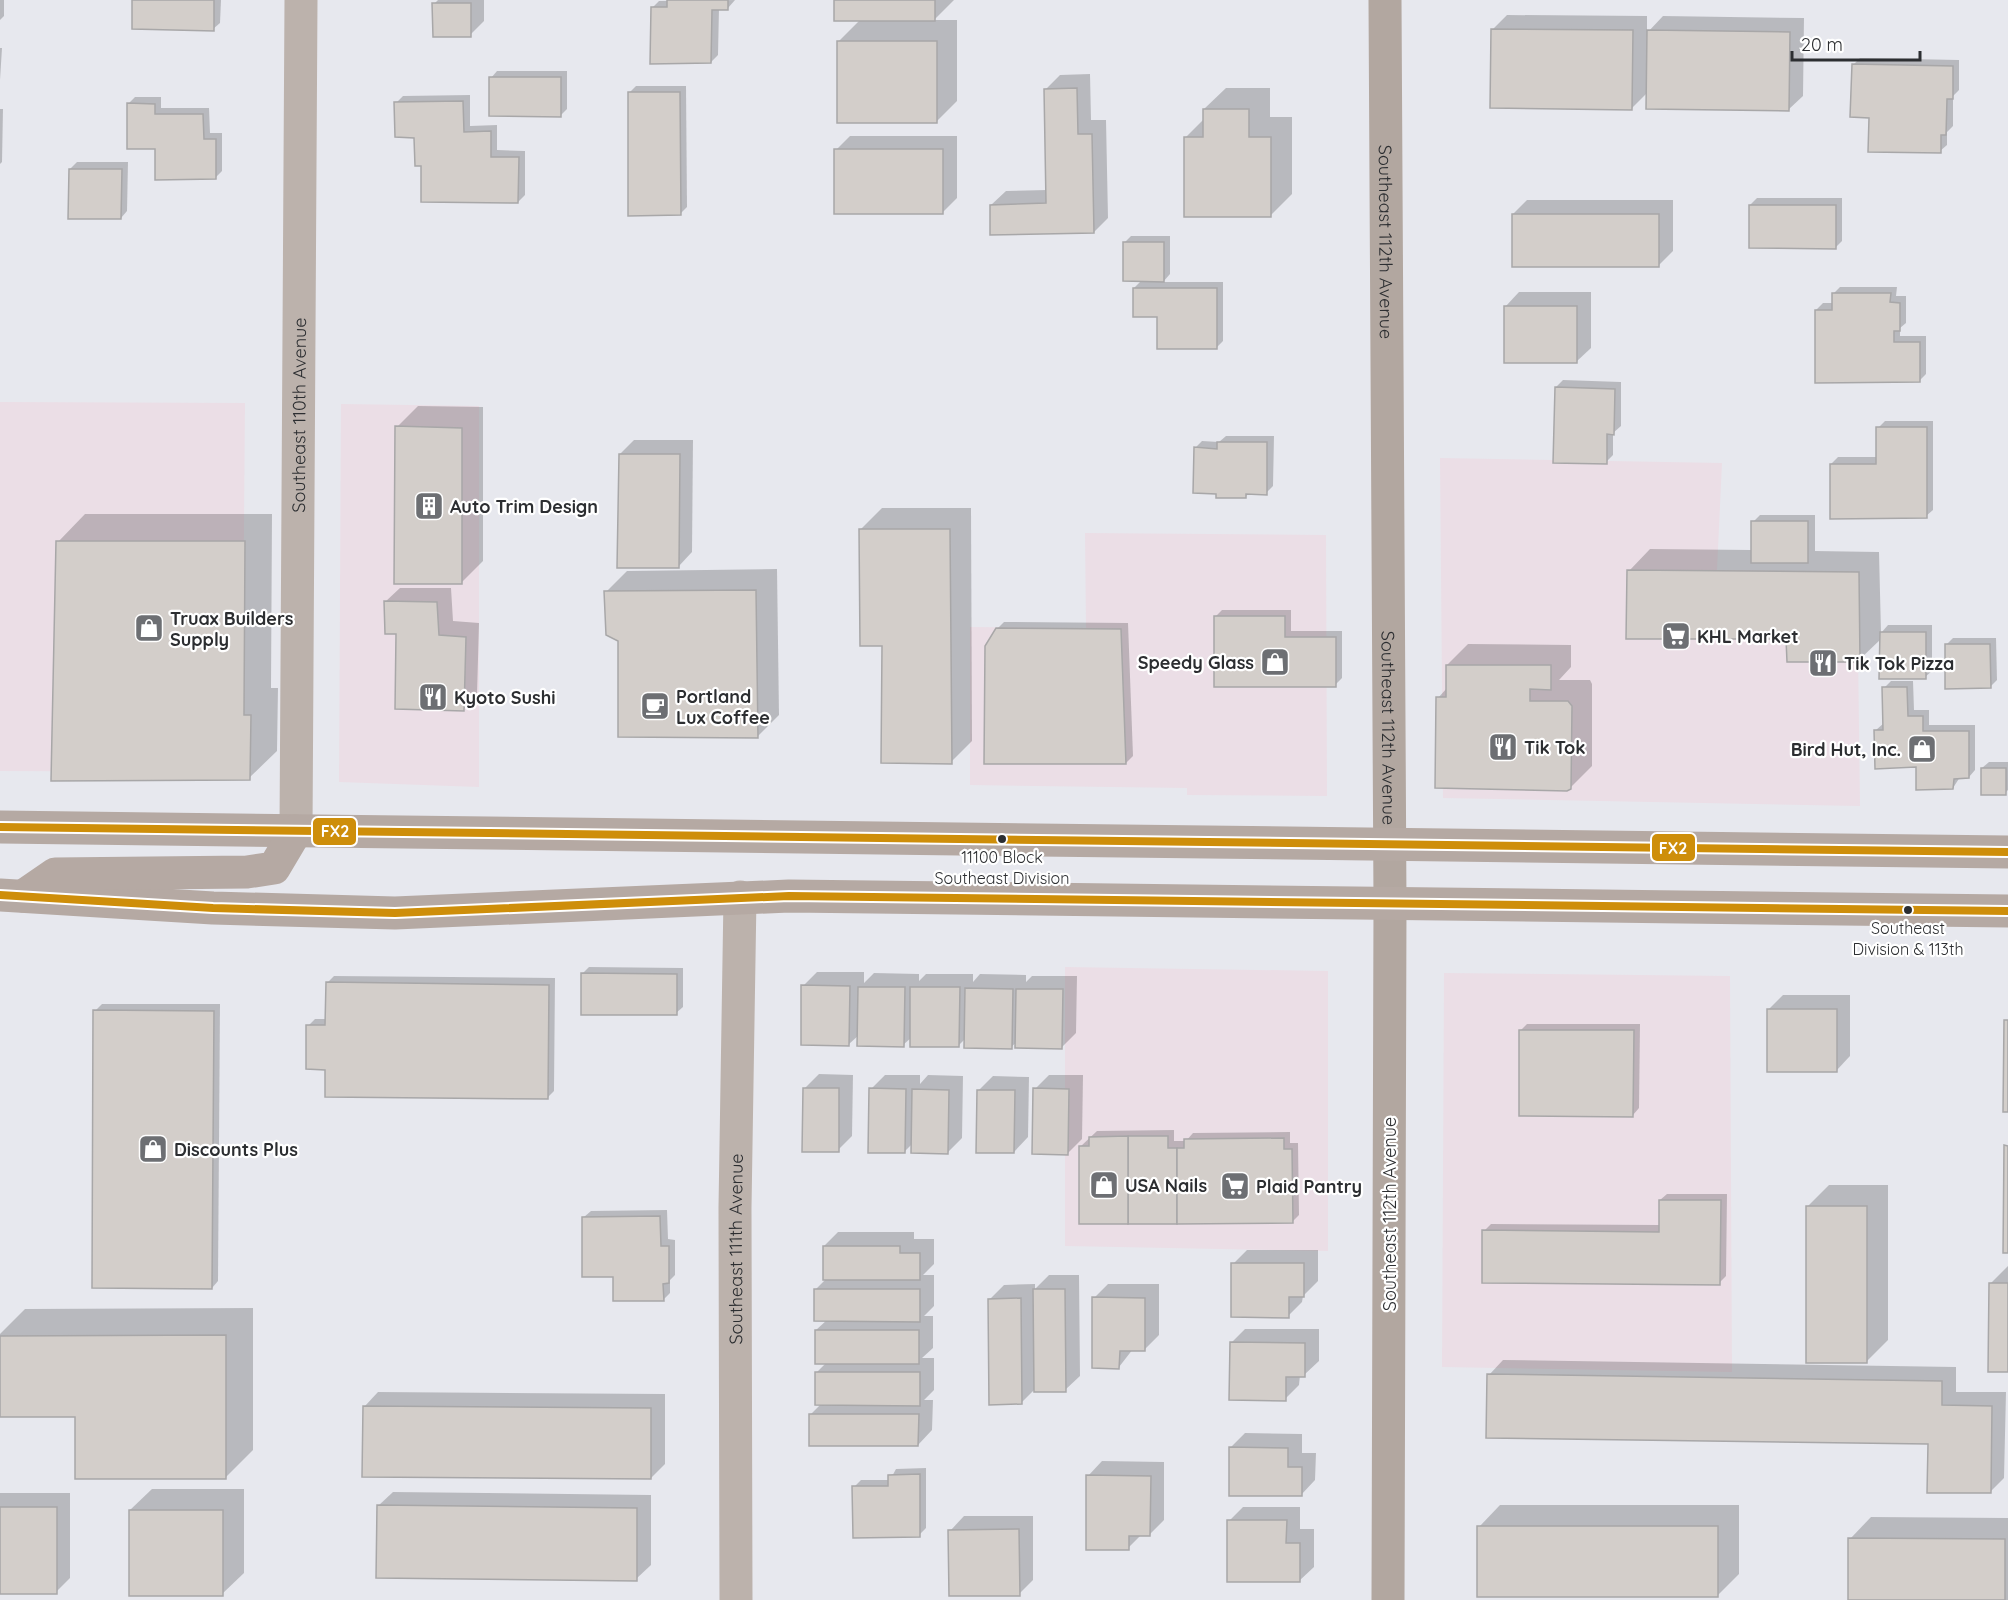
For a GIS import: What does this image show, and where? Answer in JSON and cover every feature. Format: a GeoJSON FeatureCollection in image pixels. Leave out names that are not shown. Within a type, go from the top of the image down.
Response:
{"type":"FeatureCollection","features":[{"type":"Feature","properties":{"kind":"main road","name":"Southeast 112th Avenue"},"geometry":{"type":"LineString","coordinates":[[1385,0],[1390,903],[1388,1600]]}},
{"type":"Feature","properties":{"kind":"main road"},"geometry":{"type":"LineString","coordinates":[[0,827],[2008,852]]}},
{"type":"Feature","properties":{"kind":"main road"},"geometry":{"type":"LineString","coordinates":[[11,896],[55,874],[247,872],[274,868],[297,831]]}},
{"type":"Feature","properties":{"kind":"main road"},"geometry":{"type":"LineString","coordinates":[[11,896],[213,908],[395,912],[740,897],[2008,911]]}},
{"type":"Feature","properties":{"kind":"street","name":"Southeast 110th Avenue"},"geometry":{"type":"LineString","coordinates":[[297,831],[301,0]]}},
{"type":"Feature","properties":{"kind":"street","name":"Southeast 111th Avenue"},"geometry":{"type":"LineString","coordinates":[[736,1600],[735,1208],[740,897]]}},
{"type":"Feature","properties":{"kind":"shaded area"},"geometry":{"type":"Polygon","coordinates":[[[0,402],[245,403],[242,772],[0,771],[0,402]]]}},
{"type":"Feature","properties":{"kind":"shaded area"},"geometry":{"type":"Polygon","coordinates":[[[341,404],[479,406],[479,787],[339,782],[341,404]]]}},
{"type":"Feature","properties":{"kind":"shaded area"},"geometry":{"type":"Polygon","coordinates":[[[1440,458],[1722,463],[1717,570],[1857,572],[1860,806],[1443,798],[1440,458]]]}},
{"type":"Feature","properties":{"kind":"shaded area"},"geometry":{"type":"Polygon","coordinates":[[[1085,533],[1326,535],[1327,796],[1187,795],[1187,788],[970,785],[970,627],[1086,628],[1085,533]]]}},
{"type":"Feature","properties":{"kind":"shaded area"},"geometry":{"type":"Polygon","coordinates":[[[1065,967],[1328,971],[1328,1251],[1065,1246],[1065,967]]]}},
{"type":"Feature","properties":{"kind":"shaded area"},"geometry":{"type":"Polygon","coordinates":[[[1444,973],[1730,976],[1732,1372],[1442,1367],[1444,973]]]}},
{"type":"Feature","properties":{"kind":"building"},"geometry":{"type":"Polygon","coordinates":[[[132,0],[214,0],[214,31],[132,29],[132,0]]]}},
{"type":"Feature","properties":{"kind":"building"},"geometry":{"type":"Polygon","coordinates":[[[667,0],[728,0],[728,10],[712,10],[711,63],[650,64],[651,7],[667,7],[667,0]]]}},
{"type":"Feature","properties":{"kind":"building"},"geometry":{"type":"Polygon","coordinates":[[[834,0],[935,0],[935,21],[834,21],[834,0]]]}},
{"type":"Feature","properties":{"kind":"building"},"geometry":{"type":"Polygon","coordinates":[[[432,3],[471,3],[471,37],[433,37],[432,3]]]}},
{"type":"Feature","properties":{"kind":"building"},"geometry":{"type":"Polygon","coordinates":[[[1491,29],[1633,30],[1632,110],[1490,108],[1491,29]]]}},
{"type":"Feature","properties":{"kind":"building"},"geometry":{"type":"Polygon","coordinates":[[[1647,30],[1790,32],[1789,111],[1646,109],[1647,30]]]}},
{"type":"Feature","properties":{"kind":"building"},"geometry":{"type":"Polygon","coordinates":[[[837,41],[937,41],[937,123],[837,123],[837,41]]]}},
{"type":"Feature","properties":{"kind":"building"},"geometry":{"type":"Polygon","coordinates":[[[1852,64],[1953,66],[1953,99],[1947,99],[1946,135],[1941,135],[1941,153],[1868,152],[1869,118],[1850,117],[1852,64]]]}},
{"type":"Feature","properties":{"kind":"building"},"geometry":{"type":"Polygon","coordinates":[[[489,77],[561,77],[561,117],[489,116],[489,77]]]}},
{"type":"Feature","properties":{"kind":"building"},"geometry":{"type":"Polygon","coordinates":[[[1077,88],[1078,134],[1092,134],[1094,233],[990,235],[990,205],[1046,203],[1044,89],[1077,88]]]}},
{"type":"Feature","properties":{"kind":"building"},"geometry":{"type":"Polygon","coordinates":[[[628,92],[680,92],[681,215],[628,216],[628,92]]]}},
{"type":"Feature","properties":{"kind":"building"},"geometry":{"type":"Polygon","coordinates":[[[463,101],[464,132],[491,131],[491,157],[519,157],[518,203],[421,202],[421,166],[415,166],[414,138],[395,137],[394,102],[463,101]]]}},
{"type":"Feature","properties":{"kind":"building"},"geometry":{"type":"Polygon","coordinates":[[[127,103],[155,104],[155,114],[203,114],[204,139],[216,139],[216,179],[155,180],[155,149],[127,149],[127,103]]]}},
{"type":"Feature","properties":{"kind":"building"},"geometry":{"type":"Polygon","coordinates":[[[1203,109],[1249,109],[1249,137],[1271,137],[1271,217],[1184,217],[1184,137],[1203,137],[1203,109]]]}},
{"type":"Feature","properties":{"kind":"building"},"geometry":{"type":"Polygon","coordinates":[[[834,149],[943,149],[943,214],[834,214],[834,149]]]}},
{"type":"Feature","properties":{"kind":"building"},"geometry":{"type":"Polygon","coordinates":[[[69,169],[122,169],[121,219],[68,219],[69,169]]]}},
{"type":"Feature","properties":{"kind":"building"},"geometry":{"type":"Polygon","coordinates":[[[1749,205],[1836,205],[1836,249],[1749,248],[1749,205]]]}},
{"type":"Feature","properties":{"kind":"building"},"geometry":{"type":"Polygon","coordinates":[[[1512,214],[1659,214],[1659,267],[1512,267],[1512,214]]]}},
{"type":"Feature","properties":{"kind":"building"},"geometry":{"type":"Polygon","coordinates":[[[1123,242],[1164,242],[1164,282],[1123,281],[1123,242]]]}},
{"type":"Feature","properties":{"kind":"building"},"geometry":{"type":"Polygon","coordinates":[[[1133,288],[1217,288],[1217,349],[1157,349],[1157,317],[1133,317],[1133,288]]]}},
{"type":"Feature","properties":{"kind":"building"},"geometry":{"type":"Polygon","coordinates":[[[1832,293],[1891,293],[1890,302],[1900,303],[1900,331],[1894,331],[1894,342],[1920,342],[1920,382],[1815,383],[1815,310],[1832,310],[1832,293]]]}},
{"type":"Feature","properties":{"kind":"building"},"geometry":{"type":"Polygon","coordinates":[[[1504,306],[1577,306],[1577,363],[1504,363],[1504,306]]]}},
{"type":"Feature","properties":{"kind":"building"},"geometry":{"type":"Polygon","coordinates":[[[1555,387],[1615,389],[1614,435],[1607,434],[1607,464],[1553,463],[1555,387]]]}},
{"type":"Feature","properties":{"kind":"building","name":"Auto Trim Design"},"geometry":{"type":"Polygon","coordinates":[[[395,426],[462,428],[462,584],[394,584],[395,426]]]}},
{"type":"Feature","properties":{"kind":"building"},"geometry":{"type":"Polygon","coordinates":[[[1876,427],[1927,427],[1927,518],[1830,519],[1830,464],[1876,464],[1876,427]]]}},
{"type":"Feature","properties":{"kind":"building"},"geometry":{"type":"Polygon","coordinates":[[[1217,442],[1267,442],[1267,495],[1246,494],[1246,498],[1216,498],[1216,494],[1193,493],[1194,447],[1217,449],[1217,442]]]}},
{"type":"Feature","properties":{"kind":"building"},"geometry":{"type":"Polygon","coordinates":[[[619,454],[680,454],[679,568],[617,568],[619,454]]]}},
{"type":"Feature","properties":{"kind":"building"},"geometry":{"type":"Polygon","coordinates":[[[1751,521],[1808,521],[1808,563],[1751,563],[1751,521]]]}},
{"type":"Feature","properties":{"kind":"building"},"geometry":{"type":"Polygon","coordinates":[[[859,529],[950,529],[952,764],[881,763],[882,646],[860,646],[859,529]]]}},
{"type":"Feature","properties":{"kind":"building","name":"Truax Builders Supply"},"geometry":{"type":"Polygon","coordinates":[[[56,541],[245,541],[244,715],[251,715],[250,780],[51,781],[56,541]]]}},
{"type":"Feature","properties":{"kind":"building"},"geometry":{"type":"Polygon","coordinates":[[[1627,570],[1859,572],[1860,662],[1787,662],[1786,639],[1626,639],[1627,570]]]}},
{"type":"Feature","properties":{"kind":"building"},"geometry":{"type":"Polygon","coordinates":[[[756,590],[758,738],[618,737],[618,641],[606,635],[604,591],[756,590]]]}},
{"type":"Feature","properties":{"kind":"building"},"geometry":{"type":"Polygon","coordinates":[[[384,601],[437,602],[439,635],[466,637],[464,711],[395,709],[396,634],[385,634],[384,601]]]}},
{"type":"Feature","properties":{"kind":"building","name":"Speedy Glass"},"geometry":{"type":"Polygon","coordinates":[[[1214,616],[1285,616],[1285,637],[1336,637],[1336,687],[1214,687],[1214,616]]]}},
{"type":"Feature","properties":{"kind":"building"},"geometry":{"type":"Polygon","coordinates":[[[996,628],[1121,629],[1126,764],[984,764],[985,646],[996,628]]]}},
{"type":"Feature","properties":{"kind":"building"},"geometry":{"type":"Polygon","coordinates":[[[1880,632],[1926,632],[1926,679],[1879,679],[1880,632]]]}},
{"type":"Feature","properties":{"kind":"building"},"geometry":{"type":"Polygon","coordinates":[[[1945,644],[1990,644],[1991,688],[1945,689],[1945,644]]]}},
{"type":"Feature","properties":{"kind":"building","name":"Tik Tok"},"geometry":{"type":"Polygon","coordinates":[[[1446,665],[1551,665],[1551,690],[1530,689],[1530,701],[1568,701],[1572,706],[1571,789],[1567,791],[1435,788],[1436,697],[1446,697],[1446,665]]]}},
{"type":"Feature","properties":{"kind":"building","name":"Bird Hut, Inc."},"geometry":{"type":"Polygon","coordinates":[[[1882,687],[1907,687],[1908,716],[1923,716],[1923,731],[1969,731],[1969,778],[1954,779],[1953,789],[1916,790],[1916,767],[1875,769],[1874,730],[1883,730],[1882,687]]]}},
{"type":"Feature","properties":{"kind":"building"},"geometry":{"type":"Polygon","coordinates":[[[1981,768],[2006,768],[2006,795],[1981,795],[1981,768]]]}},
{"type":"Feature","properties":{"kind":"building"},"geometry":{"type":"Polygon","coordinates":[[[581,973],[677,974],[677,1015],[581,1015],[581,973]]]}},
{"type":"Feature","properties":{"kind":"building"},"geometry":{"type":"Polygon","coordinates":[[[326,982],[549,985],[548,1099],[325,1097],[325,1070],[306,1069],[306,1025],[325,1025],[326,982]]]}},
{"type":"Feature","properties":{"kind":"building"},"geometry":{"type":"Polygon","coordinates":[[[801,985],[850,986],[849,1046],[801,1045],[801,985]]]}},
{"type":"Feature","properties":{"kind":"building"},"geometry":{"type":"Polygon","coordinates":[[[858,987],[905,987],[904,1047],[857,1046],[858,987]]]}},
{"type":"Feature","properties":{"kind":"building"},"geometry":{"type":"Polygon","coordinates":[[[910,987],[960,987],[959,1047],[910,1047],[910,987]]]}},
{"type":"Feature","properties":{"kind":"building"},"geometry":{"type":"Polygon","coordinates":[[[965,988],[1013,989],[1012,1049],[964,1048],[965,988]]]}},
{"type":"Feature","properties":{"kind":"building"},"geometry":{"type":"Polygon","coordinates":[[[1016,989],[1063,989],[1062,1049],[1015,1048],[1016,989]]]}},
{"type":"Feature","properties":{"kind":"building"},"geometry":{"type":"Polygon","coordinates":[[[1767,1009],[1837,1009],[1837,1072],[1767,1072],[1767,1009]]]}},
{"type":"Feature","properties":{"kind":"building","name":"Discounts Plus"},"geometry":{"type":"Polygon","coordinates":[[[93,1010],[214,1011],[212,1289],[92,1288],[93,1010]]]}},
{"type":"Feature","properties":{"kind":"building"},"geometry":{"type":"Polygon","coordinates":[[[2004,1020],[2008,1020],[2008,1112],[2003,1112],[2004,1020]]]}},
{"type":"Feature","properties":{"kind":"building"},"geometry":{"type":"Polygon","coordinates":[[[1519,1030],[1634,1030],[1633,1117],[1519,1116],[1519,1030]]]}},
{"type":"Feature","properties":{"kind":"building"},"geometry":{"type":"Polygon","coordinates":[[[803,1088],[839,1088],[839,1152],[802,1152],[803,1088]]]}},
{"type":"Feature","properties":{"kind":"building"},"geometry":{"type":"Polygon","coordinates":[[[869,1088],[906,1089],[905,1153],[868,1153],[869,1088]]]}},
{"type":"Feature","properties":{"kind":"building"},"geometry":{"type":"Polygon","coordinates":[[[1033,1088],[1069,1089],[1068,1155],[1032,1154],[1033,1088]]]}},
{"type":"Feature","properties":{"kind":"building"},"geometry":{"type":"Polygon","coordinates":[[[912,1089],[949,1090],[948,1154],[911,1153],[912,1089]]]}},
{"type":"Feature","properties":{"kind":"building"},"geometry":{"type":"Polygon","coordinates":[[[977,1090],[1015,1090],[1014,1153],[976,1153],[977,1090]]]}},
{"type":"Feature","properties":{"kind":"building"},"geometry":{"type":"Polygon","coordinates":[[[1128,1136],[1168,1136],[1168,1148],[1177,1148],[1177,1224],[1128,1224],[1128,1136]]]}},
{"type":"Feature","properties":{"kind":"building","name":"USA Nails"},"geometry":{"type":"Polygon","coordinates":[[[1128,1136],[1128,1224],[1079,1224],[1079,1146],[1089,1146],[1089,1137],[1128,1136]]]}},
{"type":"Feature","properties":{"kind":"building","name":"Plaid Pantry"},"geometry":{"type":"Polygon","coordinates":[[[1284,1138],[1284,1149],[1292,1149],[1293,1223],[1177,1224],[1177,1148],[1184,1148],[1184,1139],[1284,1138]]]}},
{"type":"Feature","properties":{"kind":"building"},"geometry":{"type":"Polygon","coordinates":[[[2004,1145],[2008,1146],[2008,1253],[2003,1253],[2004,1145]]]}},
{"type":"Feature","properties":{"kind":"building"},"geometry":{"type":"Polygon","coordinates":[[[1659,1200],[1721,1200],[1720,1285],[1482,1283],[1482,1230],[1659,1232],[1659,1200]]]}},
{"type":"Feature","properties":{"kind":"building"},"geometry":{"type":"Polygon","coordinates":[[[1806,1206],[1867,1206],[1867,1363],[1806,1363],[1806,1206]]]}},
{"type":"Feature","properties":{"kind":"building"},"geometry":{"type":"Polygon","coordinates":[[[660,1216],[661,1246],[669,1246],[669,1283],[663,1284],[664,1301],[613,1301],[613,1277],[582,1277],[582,1217],[660,1216]]]}},
{"type":"Feature","properties":{"kind":"building"},"geometry":{"type":"Polygon","coordinates":[[[823,1246],[900,1246],[900,1253],[920,1253],[920,1280],[823,1280],[823,1246]]]}},
{"type":"Feature","properties":{"kind":"building"},"geometry":{"type":"Polygon","coordinates":[[[1231,1263],[1304,1263],[1304,1297],[1289,1297],[1289,1318],[1231,1317],[1231,1263]]]}},
{"type":"Feature","properties":{"kind":"building"},"geometry":{"type":"Polygon","coordinates":[[[1989,1283],[2008,1283],[2008,1372],[1988,1372],[1989,1283]]]}},
{"type":"Feature","properties":{"kind":"building"},"geometry":{"type":"Polygon","coordinates":[[[814,1289],[920,1289],[920,1322],[814,1321],[814,1289]]]}},
{"type":"Feature","properties":{"kind":"building"},"geometry":{"type":"Polygon","coordinates":[[[1033,1289],[1065,1289],[1066,1392],[1034,1392],[1033,1289]]]}},
{"type":"Feature","properties":{"kind":"building"},"geometry":{"type":"Polygon","coordinates":[[[1092,1297],[1145,1298],[1145,1351],[1120,1351],[1119,1369],[1092,1368],[1092,1297]]]}},
{"type":"Feature","properties":{"kind":"building"},"geometry":{"type":"Polygon","coordinates":[[[1021,1298],[1022,1404],[989,1405],[988,1299],[1021,1298]]]}},
{"type":"Feature","properties":{"kind":"building"},"geometry":{"type":"Polygon","coordinates":[[[815,1330],[919,1330],[919,1364],[815,1364],[815,1330]]]}},
{"type":"Feature","properties":{"kind":"building"},"geometry":{"type":"Polygon","coordinates":[[[226,1335],[226,1479],[75,1479],[75,1417],[0,1417],[0,1336],[226,1335]]]}},
{"type":"Feature","properties":{"kind":"building"},"geometry":{"type":"Polygon","coordinates":[[[1230,1342],[1305,1343],[1305,1377],[1286,1377],[1286,1401],[1229,1400],[1230,1342]]]}},
{"type":"Feature","properties":{"kind":"building"},"geometry":{"type":"Polygon","coordinates":[[[815,1372],[920,1372],[920,1406],[815,1405],[815,1372]]]}},
{"type":"Feature","properties":{"kind":"building"},"geometry":{"type":"Polygon","coordinates":[[[1487,1374],[1942,1381],[1942,1405],[1992,1406],[1991,1493],[1927,1493],[1928,1444],[1486,1438],[1487,1374]]]}},
{"type":"Feature","properties":{"kind":"building"},"geometry":{"type":"Polygon","coordinates":[[[363,1406],[651,1408],[651,1479],[362,1477],[363,1406]]]}},
{"type":"Feature","properties":{"kind":"building"},"geometry":{"type":"Polygon","coordinates":[[[809,1414],[919,1414],[918,1446],[809,1446],[809,1414]]]}},
{"type":"Feature","properties":{"kind":"building"},"geometry":{"type":"Polygon","coordinates":[[[1229,1447],[1288,1448],[1288,1467],[1302,1467],[1302,1496],[1229,1496],[1229,1447]]]}},
{"type":"Feature","properties":{"kind":"building"},"geometry":{"type":"Polygon","coordinates":[[[920,1474],[920,1537],[853,1538],[852,1486],[888,1486],[888,1475],[920,1474]]]}},
{"type":"Feature","properties":{"kind":"building"},"geometry":{"type":"Polygon","coordinates":[[[1086,1475],[1151,1476],[1150,1536],[1129,1536],[1129,1550],[1086,1550],[1086,1475]]]}},
{"type":"Feature","properties":{"kind":"building"},"geometry":{"type":"Polygon","coordinates":[[[377,1505],[637,1508],[637,1581],[376,1578],[377,1505]]]}},
{"type":"Feature","properties":{"kind":"building"},"geometry":{"type":"Polygon","coordinates":[[[0,1507],[57,1507],[57,1594],[0,1594],[0,1507]]]}},
{"type":"Feature","properties":{"kind":"building"},"geometry":{"type":"Polygon","coordinates":[[[129,1510],[223,1510],[223,1596],[129,1596],[129,1510]]]}},
{"type":"Feature","properties":{"kind":"building"},"geometry":{"type":"Polygon","coordinates":[[[1227,1520],[1287,1520],[1286,1543],[1300,1543],[1300,1582],[1227,1582],[1227,1520]]]}},
{"type":"Feature","properties":{"kind":"building"},"geometry":{"type":"Polygon","coordinates":[[[1477,1526],[1718,1526],[1718,1597],[1477,1597],[1477,1526]]]}},
{"type":"Feature","properties":{"kind":"building"},"geometry":{"type":"Polygon","coordinates":[[[1019,1529],[1020,1596],[949,1596],[948,1530],[1019,1529]]]}},
{"type":"Feature","properties":{"kind":"building"},"geometry":{"type":"Polygon","coordinates":[[[1848,1538],[2005,1539],[2005,1600],[1848,1600],[1848,1538]]]}},
{"type":"Feature","properties":{"kind":"transit line","name":"FX2"},"geometry":{"type":"LineString","coordinates":[[0,827],[2008,852]]}},
{"type":"Feature","properties":{"kind":"transit line","name":"FX2"},"geometry":{"type":"LineString","coordinates":[[0,895],[213,908],[395,913],[789,896],[2008,911]]}},
{"type":"Feature","properties":{"kind":"place","name":"Auto Trim Design"},"geometry":{"type":"Point","coordinates":[429,506]}},
{"type":"Feature","properties":{"kind":"place","name":"Truax Builders Supply"},"geometry":{"type":"Point","coordinates":[149,628]}},
{"type":"Feature","properties":{"kind":"place","name":"KHL Market"},"geometry":{"type":"Point","coordinates":[1676,636]}},
{"type":"Feature","properties":{"kind":"place","name":"Speedy Glass"},"geometry":{"type":"Point","coordinates":[1275,662]}},
{"type":"Feature","properties":{"kind":"place","name":"Tik Tok Pizza"},"geometry":{"type":"Point","coordinates":[1823,663]}},
{"type":"Feature","properties":{"kind":"place","name":"Kyoto Sushi"},"geometry":{"type":"Point","coordinates":[433,697]}},
{"type":"Feature","properties":{"kind":"place","name":"Portland Lux Coffee"},"geometry":{"type":"Point","coordinates":[655,706]}},
{"type":"Feature","properties":{"kind":"place","name":"Tik Tok"},"geometry":{"type":"Point","coordinates":[1503,747]}},
{"type":"Feature","properties":{"kind":"place","name":"Bird Hut, Inc."},"geometry":{"type":"Point","coordinates":[1922,749]}},
{"type":"Feature","properties":{"kind":"place","name":"11100 Block Southeast Division"},"geometry":{"type":"Point","coordinates":[1002,839]}},
{"type":"Feature","properties":{"kind":"place","name":"Southeast Division & 113th"},"geometry":{"type":"Point","coordinates":[1908,910]}},
{"type":"Feature","properties":{"kind":"place","name":"Discounts Plus"},"geometry":{"type":"Point","coordinates":[153,1149]}},
{"type":"Feature","properties":{"kind":"place","name":"USA Nails"},"geometry":{"type":"Point","coordinates":[1104,1185]}},
{"type":"Feature","properties":{"kind":"place","name":"Plaid Pantry"},"geometry":{"type":"Point","coordinates":[1235,1186]}}]}
